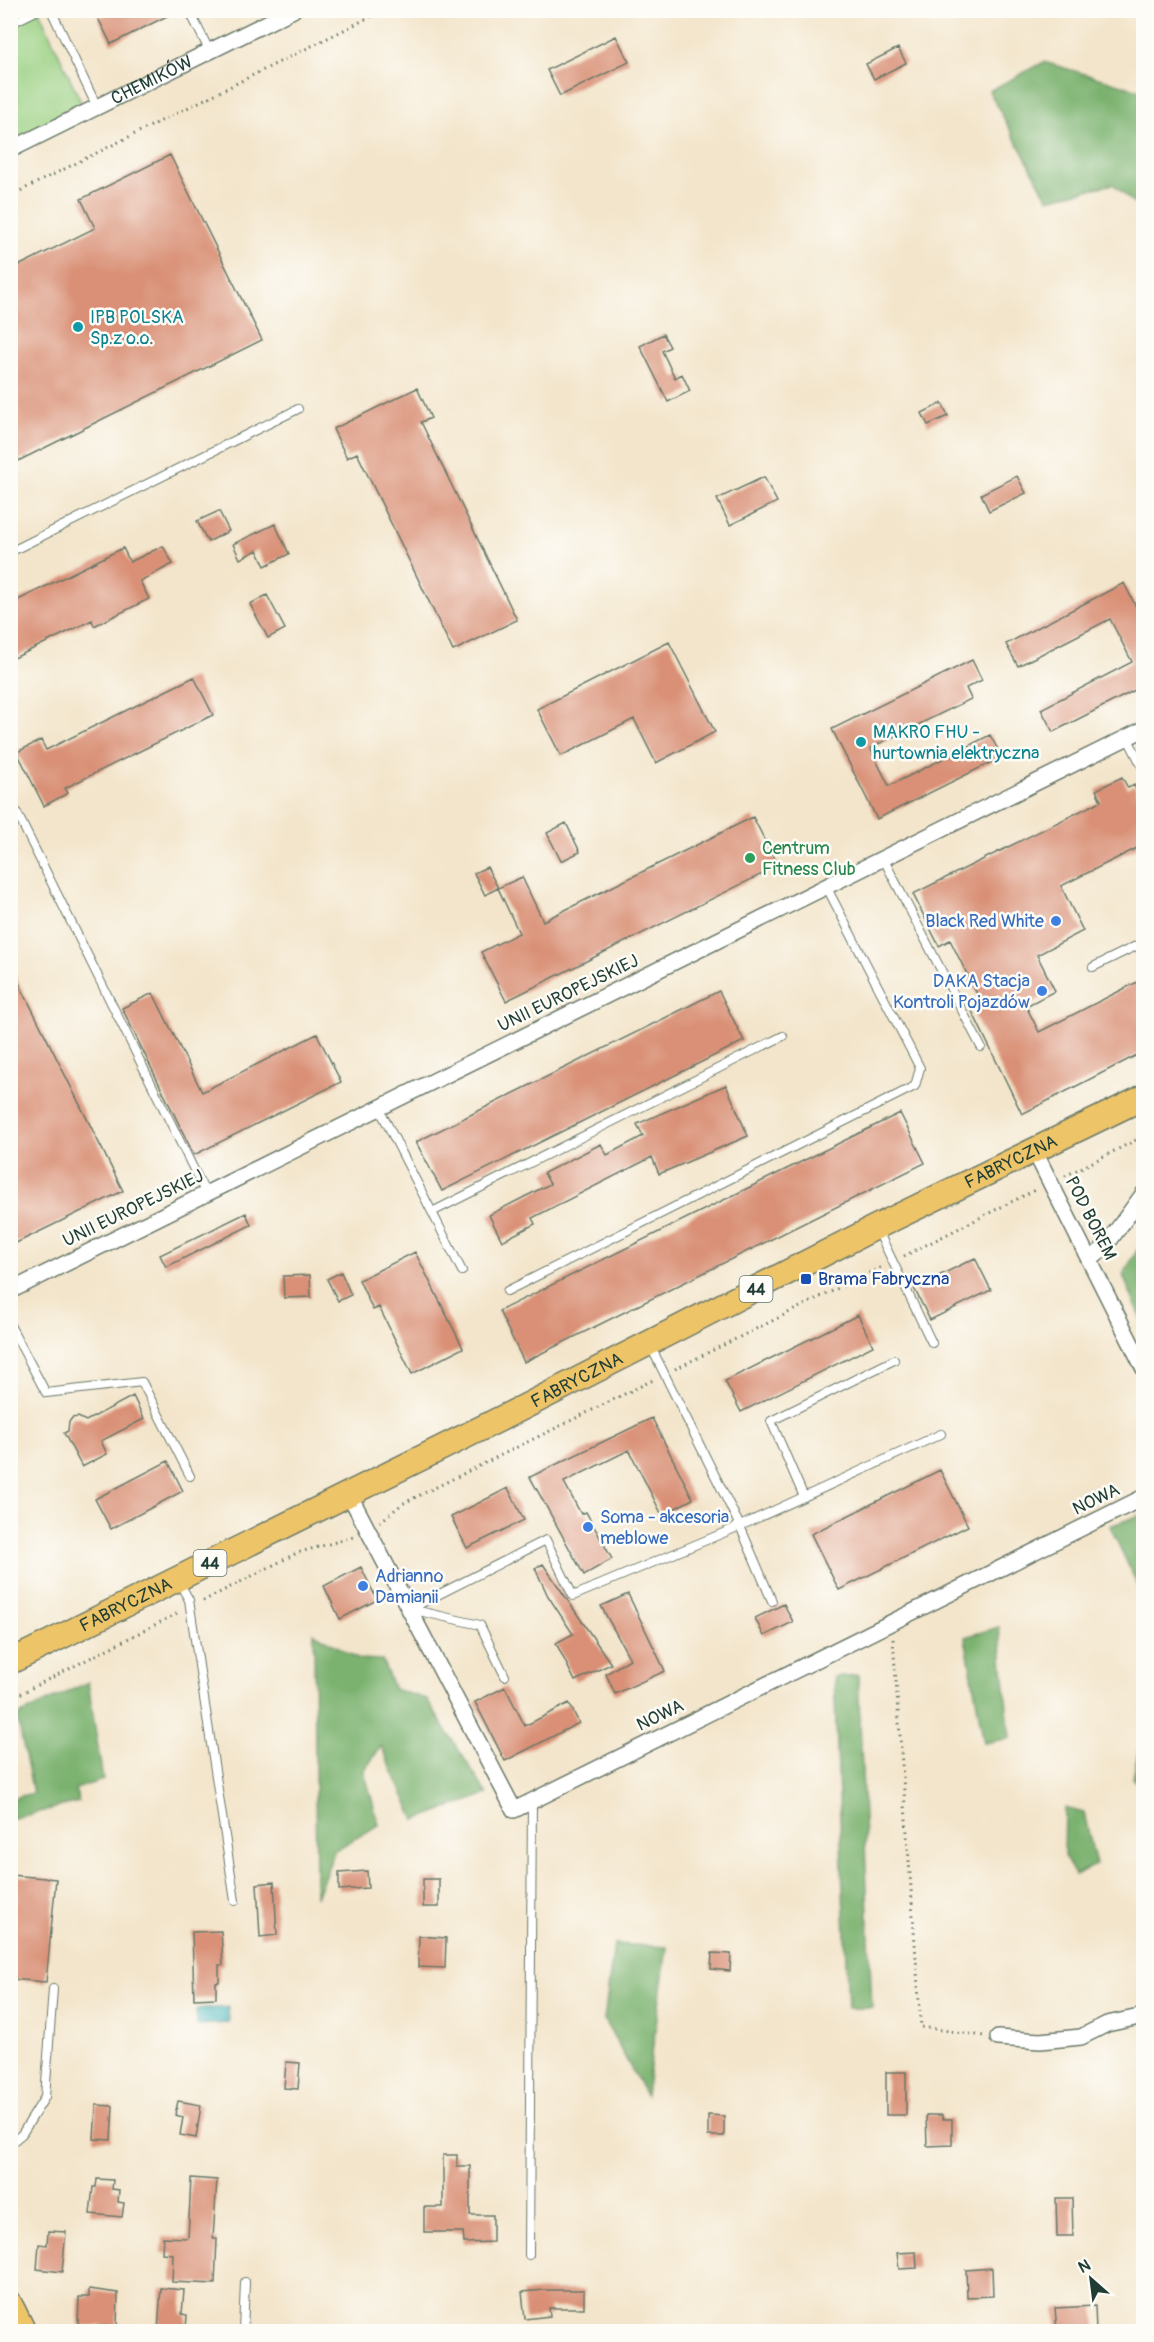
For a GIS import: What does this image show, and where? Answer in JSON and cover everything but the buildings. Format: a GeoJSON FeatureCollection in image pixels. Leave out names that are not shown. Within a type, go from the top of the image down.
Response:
{"type":"FeatureCollection","features":[{"type":"Feature","properties":{"kind":"main road","name":"FABRYCZNA"},"geometry":{"type":"LineString","coordinates":[[10,1662],[178,1580],[876,1227],[1143,1097]]}},
{"type":"Feature","properties":{"kind":"main road"},"geometry":{"type":"LineString","coordinates":[[10,2304],[24,2331]]}},
{"type":"Feature","properties":{"kind":"street","name":"CHEMIKÓW"},"geometry":{"type":"LineString","coordinates":[[10,150],[293,10]]}},
{"type":"Feature","properties":{"kind":"street","name":"UNII EUROPEJSKIEJ"},"geometry":{"type":"LineString","coordinates":[[10,1291],[1143,729]]}},
{"type":"Feature","properties":{"kind":"street","name":"POD BOREM"},"geometry":{"type":"LineString","coordinates":[[1034,1150],[1143,1369]]}},
{"type":"Feature","properties":{"kind":"street"},"geometry":{"type":"LineString","coordinates":[[1090,1260],[1104,1248],[1143,1193]]}},
{"type":"Feature","properties":{"kind":"street","name":"NOWA"},"geometry":{"type":"LineString","coordinates":[[349,1494],[514,1810],[1143,1497]]}},
{"type":"Feature","properties":{"kind":"street"},"geometry":{"type":"LineString","coordinates":[[998,2038],[1040,2041],[1081,2037],[1107,2024],[1143,2016]]}},
{"type":"Feature","properties":{"kind":"lane"},"geometry":{"type":"LineString","coordinates":[[10,24],[38,10]]}},
{"type":"Feature","properties":{"kind":"lane"},"geometry":{"type":"LineString","coordinates":[[51,10],[97,107]]}},
{"type":"Feature","properties":{"kind":"lane"},"geometry":{"type":"LineString","coordinates":[[189,10],[210,51]]}},
{"type":"Feature","properties":{"kind":"lane"},"geometry":{"type":"LineString","coordinates":[[10,552],[298,409]]}},
{"type":"Feature","properties":{"kind":"lane"},"geometry":{"type":"LineString","coordinates":[[1127,737],[1143,770]]}},
{"type":"Feature","properties":{"kind":"lane"},"geometry":{"type":"LineString","coordinates":[[10,800],[206,1194]]}},
{"type":"Feature","properties":{"kind":"lane"},"geometry":{"type":"LineString","coordinates":[[883,858],[981,1047]]}},
{"type":"Feature","properties":{"kind":"lane"},"geometry":{"type":"LineString","coordinates":[[507,1291],[915,1086],[920,1068],[826,886]]}},
{"type":"Feature","properties":{"kind":"lane"},"geometry":{"type":"LineString","coordinates":[[1093,967],[1143,942]]}},
{"type":"Feature","properties":{"kind":"lane"},"geometry":{"type":"LineString","coordinates":[[432,1212],[783,1036]]}},
{"type":"Feature","properties":{"kind":"lane"},"geometry":{"type":"LineString","coordinates":[[379,1108],[462,1271]]}},
{"type":"Feature","properties":{"kind":"lane"},"geometry":{"type":"LineString","coordinates":[[876,1227],[932,1343]]}},
{"type":"Feature","properties":{"kind":"lane"},"geometry":{"type":"LineString","coordinates":[[10,1325],[46,1393],[142,1382],[190,1476]]}},
{"type":"Feature","properties":{"kind":"lane"},"geometry":{"type":"LineString","coordinates":[[649,1343],[740,1526],[772,1601]]}},
{"type":"Feature","properties":{"kind":"lane"},"geometry":{"type":"LineString","coordinates":[[804,1497],[771,1421],[894,1360]]}},
{"type":"Feature","properties":{"kind":"lane"},"geometry":{"type":"LineString","coordinates":[[410,1609],[546,1540],[573,1596],[740,1526],[941,1434]]}},
{"type":"Feature","properties":{"kind":"lane"},"geometry":{"type":"LineString","coordinates":[[178,1580],[189,1600],[235,1901]]}},
{"type":"Feature","properties":{"kind":"lane"},"geometry":{"type":"LineString","coordinates":[[410,1609],[480,1625],[505,1676]]}},
{"type":"Feature","properties":{"kind":"lane"},"geometry":{"type":"LineString","coordinates":[[529,2255],[532,1801]]}},
{"type":"Feature","properties":{"kind":"lane"},"geometry":{"type":"LineString","coordinates":[[10,2144],[22,2133],[45,2097],[53,1989]]}},
{"type":"Feature","properties":{"kind":"lane"},"geometry":{"type":"LineString","coordinates":[[243,2331],[245,2282]]}},
{"type":"Feature","properties":{"kind":"path"},"geometry":{"type":"LineString","coordinates":[[10,196],[384,10]]}},
{"type":"Feature","properties":{"kind":"path"},"geometry":{"type":"LineString","coordinates":[[368,1531],[402,1504],[1143,1136]]}},
{"type":"Feature","properties":{"kind":"path"},"geometry":{"type":"LineString","coordinates":[[892,1622],[921,2027],[998,2038]]}},
{"type":"Feature","properties":{"kind":"green space"},"geometry":{"type":"Polygon","coordinates":[[[11,11],[39,11],[84,109],[11,144],[11,11]]]}},
{"type":"Feature","properties":{"kind":"green space"},"geometry":{"type":"Polygon","coordinates":[[[1044,62],[1143,91],[1143,212],[1113,184],[1048,199],[989,91],[1044,62]]]}},
{"type":"Feature","properties":{"kind":"green space"},"geometry":{"type":"Polygon","coordinates":[[[1144,1240],[1143,1324],[1123,1275],[1144,1240]]]}},
{"type":"Feature","properties":{"kind":"green space"},"geometry":{"type":"Polygon","coordinates":[[[1144,1514],[1143,1597],[1110,1526],[1144,1514]]]}},
{"type":"Feature","properties":{"kind":"green space"},"geometry":{"type":"Polygon","coordinates":[[[999,1627],[1010,1738],[984,1743],[965,1637],[999,1627]]]}},
{"type":"Feature","properties":{"kind":"green space"},"geometry":{"type":"Polygon","coordinates":[[[314,1633],[359,1659],[382,1660],[394,1689],[426,1699],[487,1794],[415,1820],[381,1746],[364,1771],[379,1825],[335,1850],[316,1897],[314,1633]]]}},
{"type":"Feature","properties":{"kind":"green space"},"geometry":{"type":"Polygon","coordinates":[[[858,1675],[872,2008],[848,2008],[834,1677],[858,1675]]]}},
{"type":"Feature","properties":{"kind":"green space"},"geometry":{"type":"Polygon","coordinates":[[[88,1682],[103,1780],[75,1789],[79,1802],[11,1819],[11,1799],[33,1793],[17,1716],[88,1682]]]}},
{"type":"Feature","properties":{"kind":"green space"},"geometry":{"type":"Polygon","coordinates":[[[1143,1743],[1143,1788],[1133,1778],[1139,1748],[1143,1743]]]}},
{"type":"Feature","properties":{"kind":"green space"},"geometry":{"type":"Polygon","coordinates":[[[1065,1808],[1084,1813],[1096,1865],[1075,1875],[1064,1856],[1065,1808]]]}},
{"type":"Feature","properties":{"kind":"green space"},"geometry":{"type":"Polygon","coordinates":[[[614,1944],[667,1947],[646,2095],[604,2020],[614,1944]]]}},
{"type":"Feature","properties":{"kind":"water"},"geometry":{"type":"Polygon","coordinates":[[[228,2007],[229,2023],[197,2025],[196,2010],[228,2007]]]}},
{"type":"Feature","properties":{"kind":"place","name":"IPB POLSKA Sp.z o.o."},"geometry":{"type":"Point","coordinates":[78,327]}},
{"type":"Feature","properties":{"kind":"place","name":"MAKRO FHU - hurtownia elektryczna"},"geometry":{"type":"Point","coordinates":[861,742]}},
{"type":"Feature","properties":{"kind":"place","name":"Centrum Fitness Club"},"geometry":{"type":"Point","coordinates":[750,858]}},
{"type":"Feature","properties":{"kind":"place","name":"Black Red White"},"geometry":{"type":"Point","coordinates":[1056,921]}},
{"type":"Feature","properties":{"kind":"place","name":"DAKA Stacja Kontroli Pojazdów"},"geometry":{"type":"Point","coordinates":[1042,991]}},
{"type":"Feature","properties":{"kind":"place","name":"Brama Fabryczna"},"geometry":{"type":"Point","coordinates":[806,1279]}},
{"type":"Feature","properties":{"kind":"place","name":"Soma - akcesoria meblowe"},"geometry":{"type":"Point","coordinates":[588,1527]}},
{"type":"Feature","properties":{"kind":"place","name":"Adrianno Damianii"},"geometry":{"type":"Point","coordinates":[363,1586]}}]}
